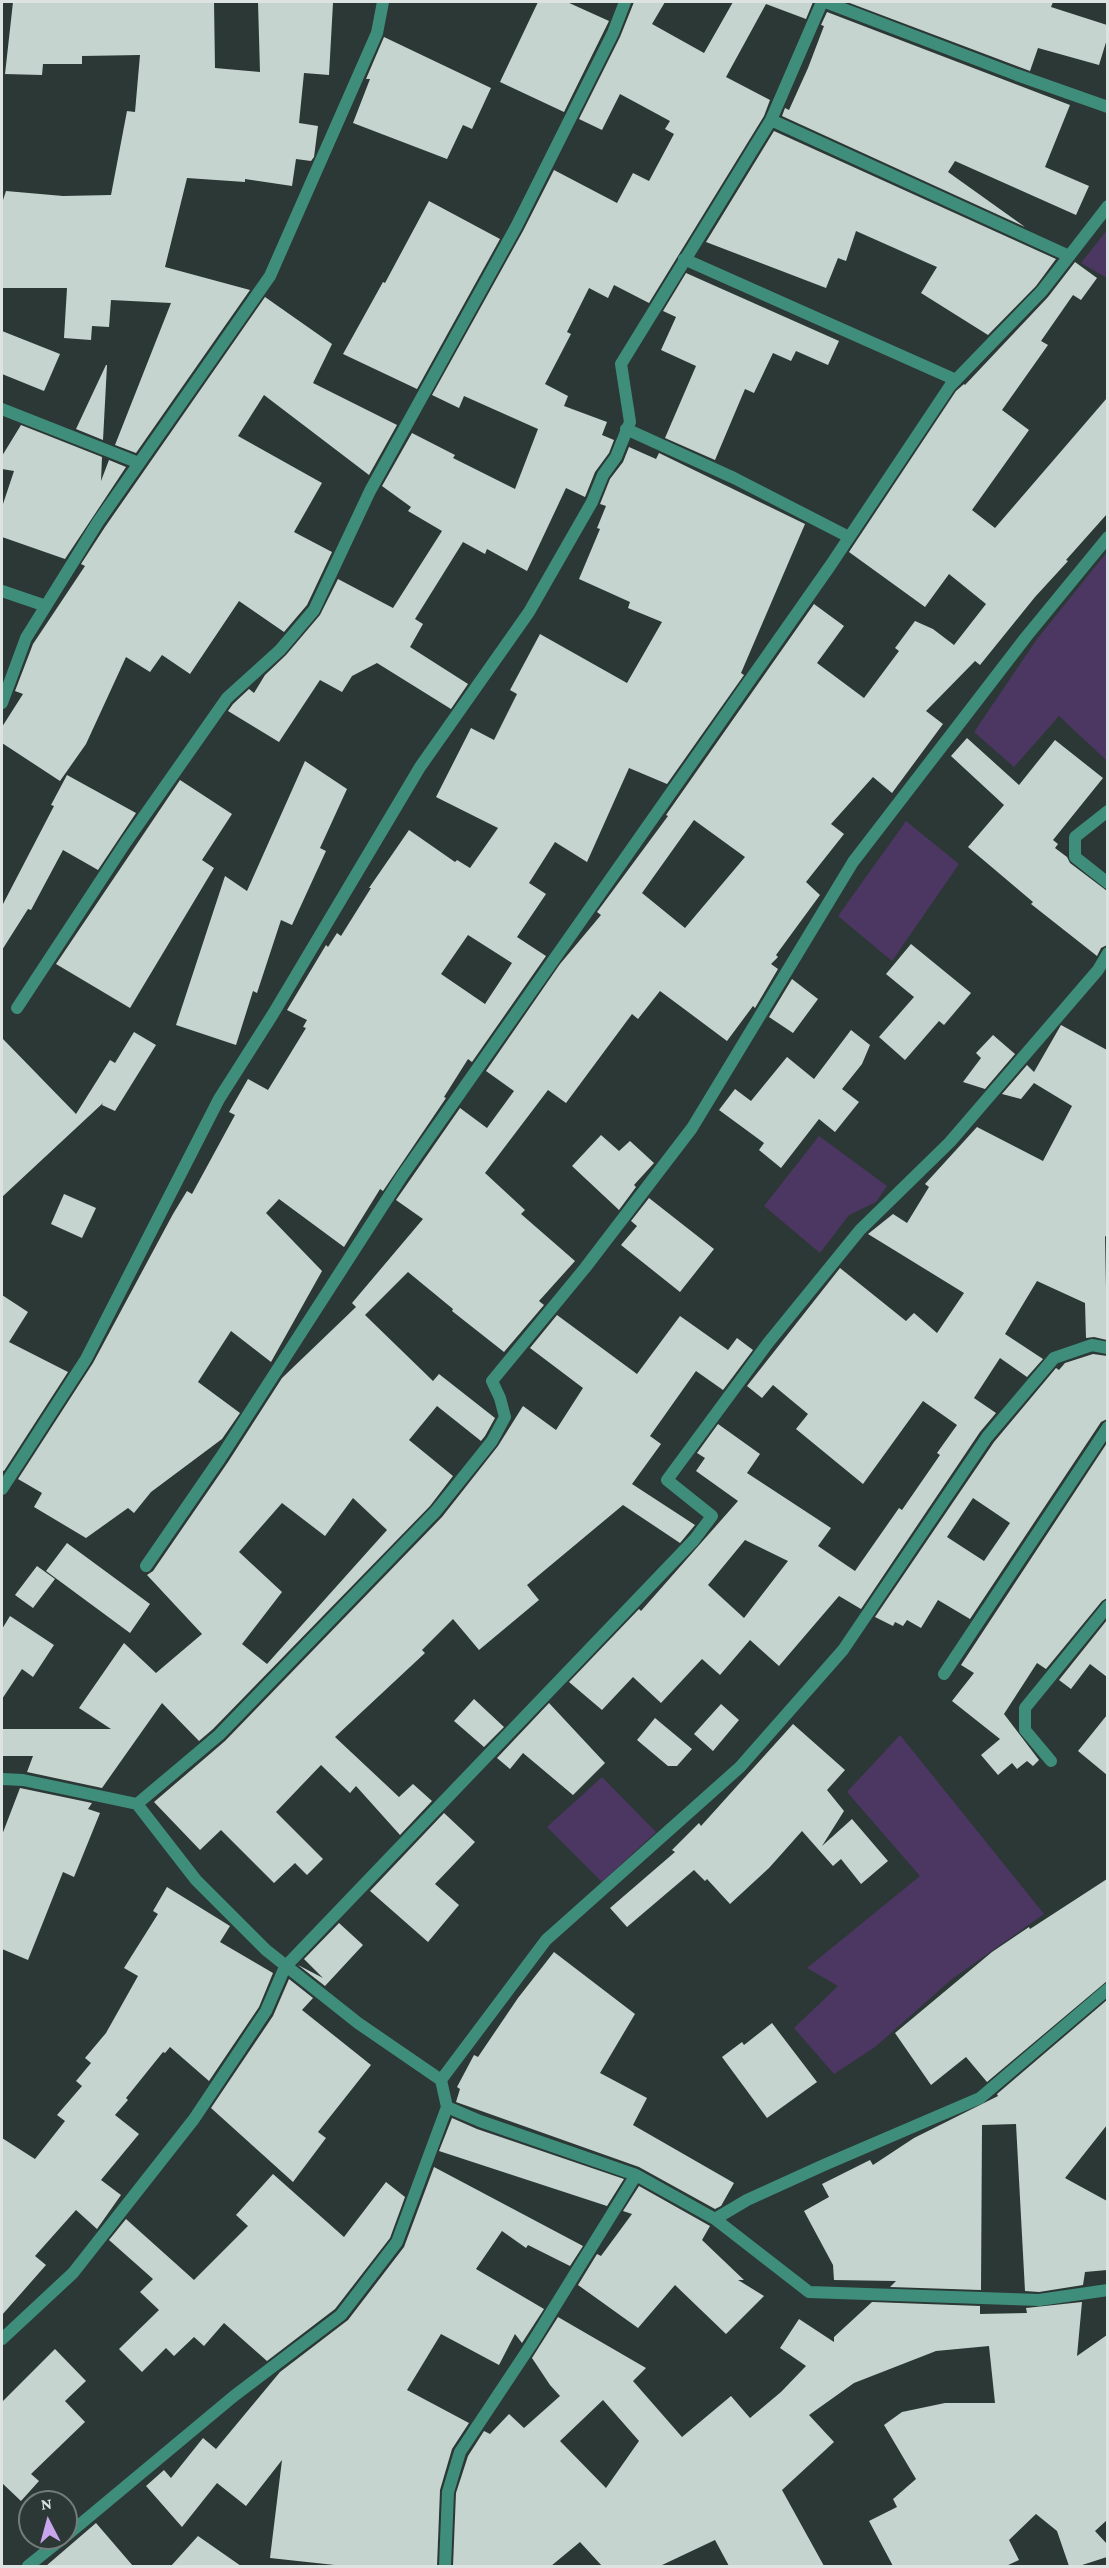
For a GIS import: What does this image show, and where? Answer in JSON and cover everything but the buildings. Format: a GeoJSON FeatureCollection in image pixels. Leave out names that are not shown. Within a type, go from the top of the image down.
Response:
{"type":"FeatureCollection","features":[{"type":"Feature","properties":{"kind":"street"},"geometry":{"type":"LineString","coordinates":[[2,703],[26,638],[45,606],[98,522],[270,276],[377,33],[383,2]]}},
{"type":"Feature","properties":{"kind":"street"},"geometry":{"type":"LineString","coordinates":[[17,1008],[126,842],[226,698],[280,650],[314,610],[370,491],[516,227],[613,33],[625,2]]}},
{"type":"Feature","properties":{"kind":"street"},"geometry":{"type":"LineString","coordinates":[[2,1489],[86,1359],[219,1099],[273,1014],[420,767],[529,612],[592,502],[603,475],[616,457],[630,422],[621,364],[771,120],[824,2],[1107,107]]}},
{"type":"Feature","properties":{"kind":"street"},"geometry":{"type":"LineString","coordinates":[[771,120],[1070,256]]}},
{"type":"Feature","properties":{"kind":"street"},"geometry":{"type":"LineString","coordinates":[[146,1566],[221,1457],[402,1176],[849,537],[956,380],[1042,291],[1107,206]]}},
{"type":"Feature","properties":{"kind":"street"},"geometry":{"type":"LineString","coordinates":[[684,260],[956,380]]}},
{"type":"Feature","properties":{"kind":"street"},"geometry":{"type":"LineString","coordinates":[[2,409],[139,463]]}},
{"type":"Feature","properties":{"kind":"street"},"geometry":{"type":"LineString","coordinates":[[626,429],[788,504],[849,537]]}},
{"type":"Feature","properties":{"kind":"street"},"geometry":{"type":"LineString","coordinates":[[137,1804],[227,1727],[436,1511],[492,1441],[505,1417],[492,1381],[585,1268],[692,1128],[853,862],[1026,637],[1107,537]]}},
{"type":"Feature","properties":{"kind":"street"},"geometry":{"type":"LineString","coordinates":[[2,591],[45,606]]}},
{"type":"Feature","properties":{"kind":"street"},"geometry":{"type":"LineString","coordinates":[[1107,811],[1075,837],[1075,857],[1107,883]]}},
{"type":"Feature","properties":{"kind":"street"},"geometry":{"type":"LineString","coordinates":[[2,2339],[73,2273],[194,2119],[266,2011],[285,1967],[694,1540],[712,1516],[667,1480],[768,1343],[860,1230],[950,1142],[1098,970],[1107,952]]}},
{"type":"Feature","properties":{"kind":"street"},"geometry":{"type":"LineString","coordinates":[[441,2080],[546,1940],[740,1767],[843,1650],[987,1437],[1054,1358],[1092,1346],[1107,1348]]}},
{"type":"Feature","properties":{"kind":"street"},"geometry":{"type":"LineString","coordinates":[[944,1674],[1107,1427]]}},
{"type":"Feature","properties":{"kind":"street"},"geometry":{"type":"LineString","coordinates":[[1051,1761],[1025,1730],[1025,1708],[1107,1606]]}},
{"type":"Feature","properties":{"kind":"street"},"geometry":{"type":"LineString","coordinates":[[2,1779],[23,1780],[137,1804],[196,1880],[285,1967],[358,2024],[441,2080],[447,2107],[397,2242],[341,2314],[234,2396],[78,2526]]}},
{"type":"Feature","properties":{"kind":"street"},"geometry":{"type":"LineString","coordinates":[[715,2219],[747,2200],[980,2098],[1107,1989]]}},
{"type":"Feature","properties":{"kind":"street"},"geometry":{"type":"LineString","coordinates":[[447,2107],[480,2121],[636,2175],[715,2219],[809,2292],[1039,2300],[1107,2290]]}},
{"type":"Feature","properties":{"kind":"street"},"geometry":{"type":"LineString","coordinates":[[445,2566],[448,2492],[460,2452],[531,2345],[636,2175]]}},
{"type":"Feature","properties":{"kind":"street"},"geometry":{"type":"LineString","coordinates":[[28,2566],[48,2550]]}},
{"type":"Feature","properties":{"kind":"shaded area"},"geometry":{"type":"Polygon","coordinates":[[[1107,230],[1107,278],[1081,263],[1107,230]]]}},
{"type":"Feature","properties":{"kind":"shaded area"},"geometry":{"type":"Polygon","coordinates":[[[1107,552],[1107,761],[1059,716],[1014,767],[974,732],[1037,639],[1107,552]]]}},
{"type":"Feature","properties":{"kind":"shaded area"},"geometry":{"type":"Polygon","coordinates":[[[906,821],[959,864],[892,961],[838,916],[906,821]]]}},
{"type":"Feature","properties":{"kind":"shaded area"},"geometry":{"type":"Polygon","coordinates":[[[819,1136],[887,1186],[876,1202],[849,1215],[820,1253],[764,1206],[819,1136]]]}},
{"type":"Feature","properties":{"kind":"shaded area"},"geometry":{"type":"Polygon","coordinates":[[[900,1735],[1044,1914],[952,1979],[875,2047],[834,2074],[794,2028],[838,1986],[807,1968],[920,1876],[847,1792],[900,1735]]]}},
{"type":"Feature","properties":{"kind":"shaded area"},"geometry":{"type":"Polygon","coordinates":[[[602,1777],[656,1832],[602,1882],[547,1827],[602,1777]]]}}]}
